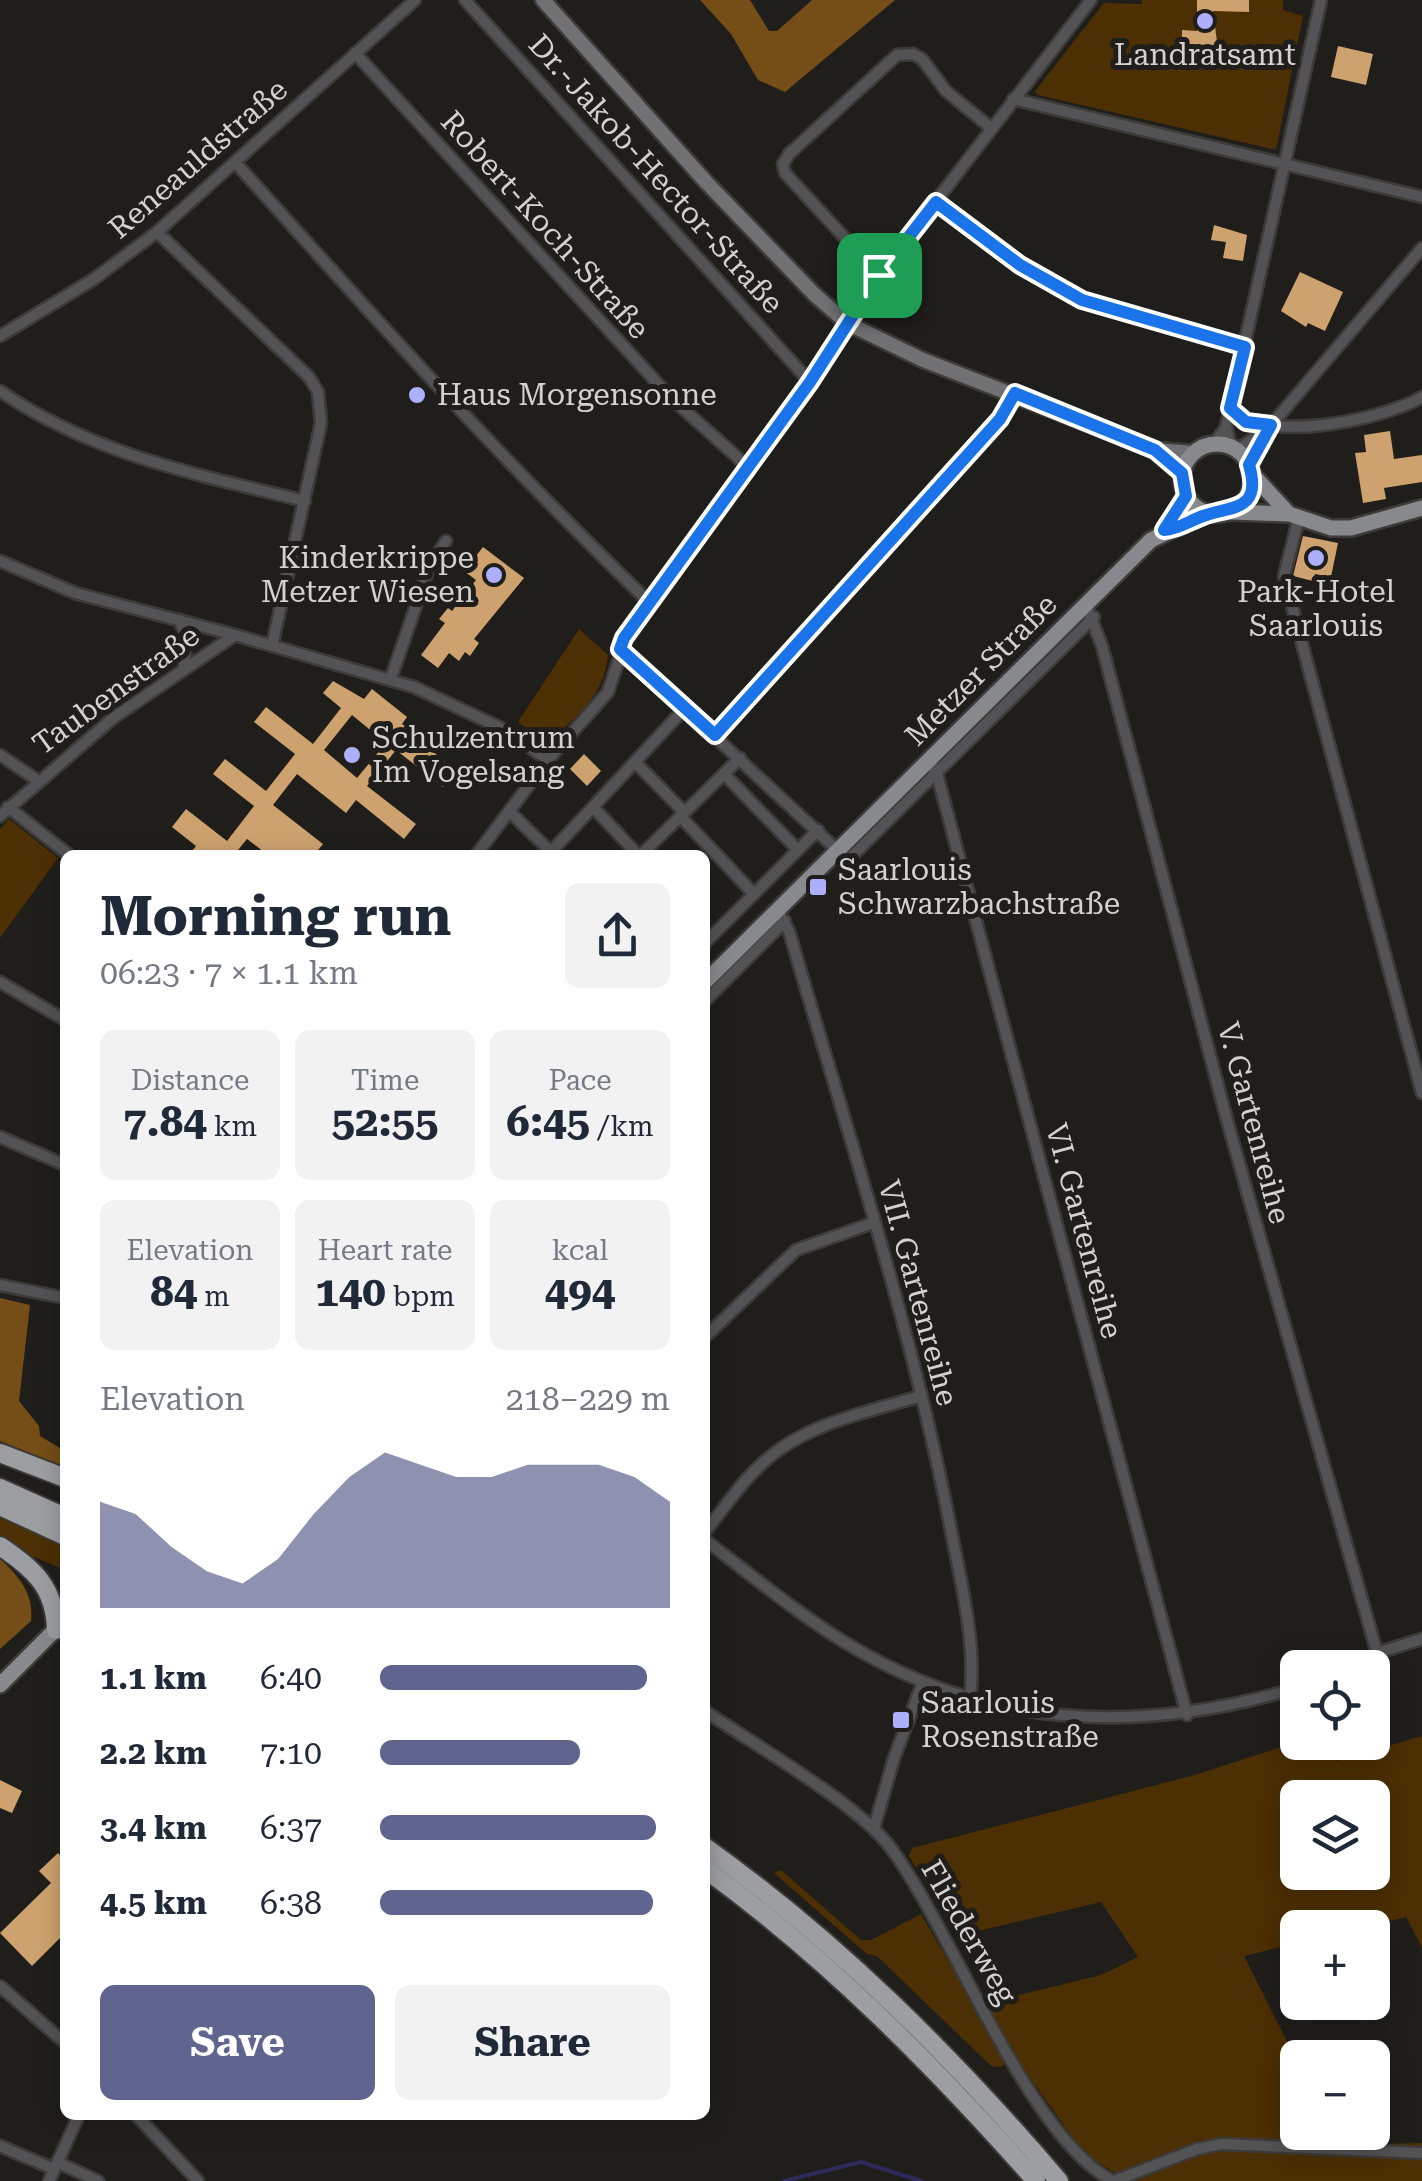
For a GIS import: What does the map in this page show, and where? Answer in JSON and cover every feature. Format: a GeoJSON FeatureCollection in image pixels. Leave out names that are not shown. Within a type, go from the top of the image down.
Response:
{"type":"FeatureCollection","features":[{"type":"Feature","properties":{"kind":"highway"},"geometry":{"type":"LineString","coordinates":[[0,1453],[60,1476]]}},
{"type":"Feature","properties":{"kind":"highway"},"geometry":{"type":"LineString","coordinates":[[0,1488],[60,1516]]}},
{"type":"Feature","properties":{"kind":"highway"},"geometry":{"type":"LineString","coordinates":[[0,1506],[60,1534]]}},
{"type":"Feature","properties":{"kind":"highway"},"geometry":{"type":"LineString","coordinates":[[0,1546],[60,1595]]}},
{"type":"Feature","properties":{"kind":"highway"},"geometry":{"type":"LineString","coordinates":[[47,1586],[60,1620]]}},
{"type":"Feature","properties":{"kind":"highway"},"geometry":{"type":"LineString","coordinates":[[710,1851],[790,1912],[898,2008],[970,2079],[1059,2181]]}},
{"type":"Feature","properties":{"kind":"highway"},"geometry":{"type":"LineString","coordinates":[[710,1873],[780,1926],[872,2008],[956,2090],[1036,2181]]}},
{"type":"Feature","properties":{"kind":"main road"},"geometry":{"type":"LineString","coordinates":[[544,0],[707,183],[814,294],[848,323],[923,360],[1155,450],[1194,454]]}},
{"type":"Feature","properties":{"kind":"main road"},"geometry":{"type":"LineString","coordinates":[[1182,473],[1194,454],[1214,444],[1234,448],[1264,488],[1294,516]]}},
{"type":"Feature","properties":{"kind":"main road"},"geometry":{"type":"LineString","coordinates":[[1155,450],[1182,473],[1186,496],[1209,513],[1294,516],[1351,528],[1422,508]]}},
{"type":"Feature","properties":{"kind":"main road"},"geometry":{"type":"LineString","coordinates":[[1231,512],[1248,496],[1250,470]]}},
{"type":"Feature","properties":{"kind":"main road","name":"Metzer Straße"},"geometry":{"type":"LineString","coordinates":[[710,978],[781,916],[837,849],[933,768],[1090,611],[1164,530],[1186,496]]}},
{"type":"Feature","properties":{"kind":"main road","name":"Metzer Straße"},"geometry":{"type":"LineString","coordinates":[[1164,530],[1209,513]]}},
{"type":"Feature","properties":{"kind":"main road"},"geometry":{"type":"LineString","coordinates":[[0,1685],[60,1627]]}},
{"type":"Feature","properties":{"kind":"street","name":"Reneauldstraße"},"geometry":{"type":"LineString","coordinates":[[0,336],[94,279],[157,232],[415,0]]}},
{"type":"Feature","properties":{"kind":"street","name":"Dr.-Jakob-Hector-Straße"},"geometry":{"type":"LineString","coordinates":[[465,0],[810,382]]}},
{"type":"Feature","properties":{"kind":"street"},"geometry":{"type":"LineString","coordinates":[[480,850],[548,760],[608,692],[620,649],[648,602],[810,382],[879,275],[1091,0]]}},
{"type":"Feature","properties":{"kind":"street"},"geometry":{"type":"LineString","coordinates":[[1214,444],[1226,427],[1321,0]]}},
{"type":"Feature","properties":{"kind":"street","name":"Robert-Koch-Straße"},"geometry":{"type":"LineString","coordinates":[[355,53],[670,398],[747,466]]}},
{"type":"Feature","properties":{"kind":"street"},"geometry":{"type":"LineString","coordinates":[[879,275],[784,173],[789,154],[897,55],[913,54],[922,59],[946,91],[991,128]]}},
{"type":"Feature","properties":{"kind":"street"},"geometry":{"type":"LineString","coordinates":[[1013,99],[1422,196]]}},
{"type":"Feature","properties":{"kind":"street"},"geometry":{"type":"LineString","coordinates":[[235,162],[423,373],[557,515],[648,602]]}},
{"type":"Feature","properties":{"kind":"street"},"geometry":{"type":"LineString","coordinates":[[936,202],[1020,265],[1082,300],[1245,347]]}},
{"type":"Feature","properties":{"kind":"street"},"geometry":{"type":"LineString","coordinates":[[157,232],[309,378],[318,392],[321,423],[272,646]]}},
{"type":"Feature","properties":{"kind":"street"},"geometry":{"type":"LineString","coordinates":[[1250,470],[1269,427],[1422,248]]}},
{"type":"Feature","properties":{"kind":"street"},"geometry":{"type":"LineString","coordinates":[[0,392],[44,419],[112,450],[304,501]]}},
{"type":"Feature","properties":{"kind":"street"},"geometry":{"type":"LineString","coordinates":[[715,735],[1000,419],[1015,393]]}},
{"type":"Feature","properties":{"kind":"street"},"geometry":{"type":"LineString","coordinates":[[1230,408],[1246,422],[1291,427],[1381,414],[1422,397]]}},
{"type":"Feature","properties":{"kind":"street"},"geometry":{"type":"LineString","coordinates":[[1226,427],[1234,448],[1269,427]]}},
{"type":"Feature","properties":{"kind":"street"},"geometry":{"type":"LineString","coordinates":[[1294,516],[1284,576],[1422,1093]]}},
{"type":"Feature","properties":{"kind":"street"},"geometry":{"type":"LineString","coordinates":[[391,678],[429,568],[446,542]]}},
{"type":"Feature","properties":{"kind":"street"},"geometry":{"type":"LineString","coordinates":[[0,561],[74,593],[234,635]]}},
{"type":"Feature","properties":{"kind":"street","name":"V. Gartenreihe"},"geometry":{"type":"LineString","coordinates":[[1090,611],[1237,1157],[1377,1653],[1422,1639]]}},
{"type":"Feature","properties":{"kind":"street"},"geometry":{"type":"LineString","coordinates":[[180,620],[186,642],[184,666]]}},
{"type":"Feature","properties":{"kind":"street","name":"Taubenstraße"},"geometry":{"type":"LineString","coordinates":[[4,812],[38,780],[184,666],[234,635],[391,678],[478,716],[548,760]]}},
{"type":"Feature","properties":{"kind":"street"},"geometry":{"type":"LineString","coordinates":[[620,649],[837,849]]}},
{"type":"Feature","properties":{"kind":"street"},"geometry":{"type":"LineString","coordinates":[[555,850],[686,706]]}},
{"type":"Feature","properties":{"kind":"street"},"geometry":{"type":"LineString","coordinates":[[0,755],[38,780]]}},
{"type":"Feature","properties":{"kind":"street"},"geometry":{"type":"LineString","coordinates":[[645,850],[740,758]]}},
{"type":"Feature","properties":{"kind":"street"},"geometry":{"type":"LineString","coordinates":[[635,762],[754,894]]}},
{"type":"Feature","properties":{"kind":"street","name":"VI. Gartenreihe"},"geometry":{"type":"LineString","coordinates":[[933,768],[1187,1715]]}},
{"type":"Feature","properties":{"kind":"street"},"geometry":{"type":"LineString","coordinates":[[724,774],[798,850]]}},
{"type":"Feature","properties":{"kind":"street"},"geometry":{"type":"LineString","coordinates":[[593,807],[635,850]]}},
{"type":"Feature","properties":{"kind":"street"},"geometry":{"type":"LineString","coordinates":[[509,811],[549,850]]}},
{"type":"Feature","properties":{"kind":"street"},"geometry":{"type":"LineString","coordinates":[[4,812],[62,850]]}},
{"type":"Feature","properties":{"kind":"street"},"geometry":{"type":"LineString","coordinates":[[710,934],[818,830]]}},
{"type":"Feature","properties":{"kind":"street","name":"Metzer Straße"},"geometry":{"type":"LineString","coordinates":[[710,996],[781,916]]}},
{"type":"Feature","properties":{"kind":"street","name":"VII. Gartenreihe"},"geometry":{"type":"LineString","coordinates":[[781,916],[921,1396],[956,1563],[971,1665],[970,1698]]}},
{"type":"Feature","properties":{"kind":"street"},"geometry":{"type":"LineString","coordinates":[[0,982],[60,1017]]}},
{"type":"Feature","properties":{"kind":"street"},"geometry":{"type":"LineString","coordinates":[[0,1138],[60,1163]]}},
{"type":"Feature","properties":{"kind":"street"},"geometry":{"type":"LineString","coordinates":[[710,1332],[796,1250],[873,1223]]}},
{"type":"Feature","properties":{"kind":"street"},"geometry":{"type":"LineString","coordinates":[[0,1285],[60,1297]]}},
{"type":"Feature","properties":{"kind":"street"},"geometry":{"type":"LineString","coordinates":[[710,1526],[751,1474],[786,1445],[820,1428],[921,1396]]}},
{"type":"Feature","properties":{"kind":"street"},"geometry":{"type":"LineString","coordinates":[[710,1544],[841,1640],[923,1682],[970,1698],[1060,1716],[1113,1720],[1187,1715],[1280,1692]]}},
{"type":"Feature","properties":{"kind":"street"},"geometry":{"type":"LineString","coordinates":[[874,1828],[894,1758],[923,1682]]}},
{"type":"Feature","properties":{"kind":"street","name":"Fliederweg"},"geometry":{"type":"LineString","coordinates":[[710,1714],[874,1828],[905,1870],[1042,2109],[1089,2167],[1114,2181]]}},
{"type":"Feature","properties":{"kind":"street"},"geometry":{"type":"LineString","coordinates":[[0,1986],[60,2040]]}},
{"type":"Feature","properties":{"kind":"street"},"geometry":{"type":"LineString","coordinates":[[53,2171],[77,2120]]}},
{"type":"Feature","properties":{"kind":"street"},"geometry":{"type":"LineString","coordinates":[[141,2120],[198,2181]]}},
{"type":"Feature","properties":{"kind":"street"},"geometry":{"type":"LineString","coordinates":[[1114,2181],[1197,2149],[1222,2144],[1422,2154]]}},
{"type":"Feature","properties":{"kind":"street"},"geometry":{"type":"LineString","coordinates":[[0,2146],[53,2171],[98,2181]]}},
{"type":"Feature","properties":{"kind":"shaded area"},"geometry":{"type":"Polygon","coordinates":[[[700,0],[750,0],[769,31],[777,31],[812,0],[895,0],[785,92],[758,80],[731,34],[700,0]]]}},
{"type":"Feature","properties":{"kind":"shaded area"},"geometry":{"type":"Polygon","coordinates":[[[1142,0],[1283,0],[1283,10],[1303,16],[1276,150],[1038,95],[1035,91],[1104,3],[1142,4],[1142,0]]]}},
{"type":"Feature","properties":{"kind":"shaded area"},"geometry":{"type":"Polygon","coordinates":[[[579,629],[608,655],[606,669],[596,693],[580,712],[551,741],[543,740],[518,722],[579,629]]]}},
{"type":"Feature","properties":{"kind":"shaded area"},"geometry":{"type":"Polygon","coordinates":[[[9,819],[58,858],[0,938],[0,829],[9,819]]]}},
{"type":"Feature","properties":{"kind":"shaded area"},"geometry":{"type":"Polygon","coordinates":[[[0,1298],[30,1305],[19,1401],[39,1426],[40,1436],[60,1448],[60,1465],[0,1441],[0,1298]]]}},
{"type":"Feature","properties":{"kind":"shaded area"},"geometry":{"type":"Polygon","coordinates":[[[0,1517],[60,1546],[60,1568],[30,1555],[0,1534],[0,1517]]]}},
{"type":"Feature","properties":{"kind":"shaded area"},"geometry":{"type":"Polygon","coordinates":[[[0,1559],[24,1586],[31,1621],[0,1649],[0,1559]]]}},
{"type":"Feature","properties":{"kind":"shaded area"},"geometry":{"type":"Polygon","coordinates":[[[1422,1736],[1422,1948],[1406,1917],[1390,1921],[1390,1910],[1280,1910],[1280,1947],[1244,1956],[1286,2040],[1280,2040],[1280,2150],[1390,2150],[1390,2144],[1422,2143],[1422,2181],[1129,2181],[1084,2154],[1016,2058],[1000,2067],[991,2066],[877,1956],[867,1954],[774,1873],[781,1870],[861,1940],[871,1940],[921,1914],[974,2006],[1101,1975],[1138,1957],[1101,1902],[957,1936],[909,1856],[912,1848],[1195,1775],[1280,1748],[1280,1760],[1390,1760],[1390,1745],[1422,1736]]]}},
{"type":"Feature","properties":{"kind":"building"},"geometry":{"type":"Polygon","coordinates":[[[1197,0],[1249,0],[1249,12],[1213,11],[1219,57],[1182,56],[1182,30],[1197,31],[1197,0]]]}},
{"type":"Feature","properties":{"kind":"building"},"geometry":{"type":"Polygon","coordinates":[[[1338,46],[1373,54],[1366,85],[1331,77],[1338,46]]]}},
{"type":"Feature","properties":{"kind":"building"},"geometry":{"type":"Polygon","coordinates":[[[1214,225],[1247,235],[1243,261],[1223,258],[1226,242],[1211,240],[1214,225]]]}},
{"type":"Feature","properties":{"kind":"building"},"geometry":{"type":"Polygon","coordinates":[[[1300,272],[1343,292],[1325,331],[1308,323],[1306,327],[1281,311],[1300,272]]]}},
{"type":"Feature","properties":{"kind":"building"},"geometry":{"type":"Polygon","coordinates":[[[1390,431],[1394,459],[1422,455],[1422,482],[1384,488],[1386,499],[1363,503],[1355,453],[1366,452],[1364,435],[1390,431]]]}},
{"type":"Feature","properties":{"kind":"building","name":"Park-Hotel Saarlouis"},"geometry":{"type":"Polygon","coordinates":[[[1303,536],[1338,543],[1331,577],[1315,574],[1313,581],[1293,576],[1303,536]]]}},
{"type":"Feature","properties":{"kind":"building"},"geometry":{"type":"Polygon","coordinates":[[[483,547],[524,578],[474,639],[479,643],[470,656],[465,652],[459,661],[449,653],[438,668],[421,655],[445,623],[439,619],[448,608],[452,611],[476,580],[464,571],[483,547]]]}},
{"type":"Feature","properties":{"kind":"building"},"geometry":{"type":"Polygon","coordinates":[[[333,681],[364,699],[372,689],[407,717],[402,724],[411,730],[409,733],[456,770],[443,787],[396,750],[367,786],[416,824],[404,839],[356,800],[346,813],[297,774],[273,805],[323,844],[318,850],[261,850],[247,839],[238,850],[193,850],[196,846],[172,827],[186,809],[227,841],[254,806],[213,774],[225,759],[266,791],[295,754],[254,722],[266,707],[313,744],[341,708],[323,693],[333,681]],[[352,715],[324,750],[357,778],[386,743],[352,715]]]}},
{"type":"Feature","properties":{"kind":"building"},"geometry":{"type":"Polygon","coordinates":[[[584,754],[601,771],[587,786],[570,769],[584,754]]]}},
{"type":"Feature","properties":{"kind":"building"},"geometry":{"type":"Polygon","coordinates":[[[0,1780],[22,1791],[12,1813],[0,1808],[0,1780]]]}},
{"type":"Feature","properties":{"kind":"building"},"geometry":{"type":"Polygon","coordinates":[[[60,1855],[60,1938],[32,1966],[0,1933],[51,1883],[39,1871],[60,1855]]]}},
{"type":"Feature","properties":{"kind":"waterway"},"geometry":{"type":"LineString","coordinates":[[784,2181],[861,2162],[921,2181]]}},
{"type":"Feature","properties":{"kind":"place","name":"Landratsamt"},"geometry":{"type":"Point","coordinates":[1205,21]}},
{"type":"Feature","properties":{"kind":"place","name":"Haus Morgensonne"},"geometry":{"type":"Point","coordinates":[417,395]}},
{"type":"Feature","properties":{"kind":"place","name":"Park-Hotel Saarlouis"},"geometry":{"type":"Point","coordinates":[1316,558]}},
{"type":"Feature","properties":{"kind":"place","name":"Kinderkrippe Metzer Wiesen"},"geometry":{"type":"Point","coordinates":[494,575]}},
{"type":"Feature","properties":{"kind":"place","name":"Schulzentrum Im Vogelsang"},"geometry":{"type":"Point","coordinates":[352,755]}},
{"type":"Feature","properties":{"kind":"place","name":"Saarlouis Schwarzbachstraße"},"geometry":{"type":"Point","coordinates":[818,887]}},
{"type":"Feature","properties":{"kind":"place","name":"Saarlouis Rosenstraße"},"geometry":{"type":"Point","coordinates":[901,1720]}},
{"type":"Feature","properties":{"kind":"route"},"geometry":{"type":"LineString","coordinates":[[936,202],[1020,265],[1082,300],[1112,312],[1245,347],[1230,408],[1246,422],[1271,425],[1249,465],[1252,488],[1244,502],[1231,512],[1209,513],[1177,529],[1164,530],[1168,517],[1186,496],[1182,473],[1155,450],[1015,393],[1000,419],[715,735],[620,649],[648,602],[810,382],[879,275],[936,202]]}}]}
